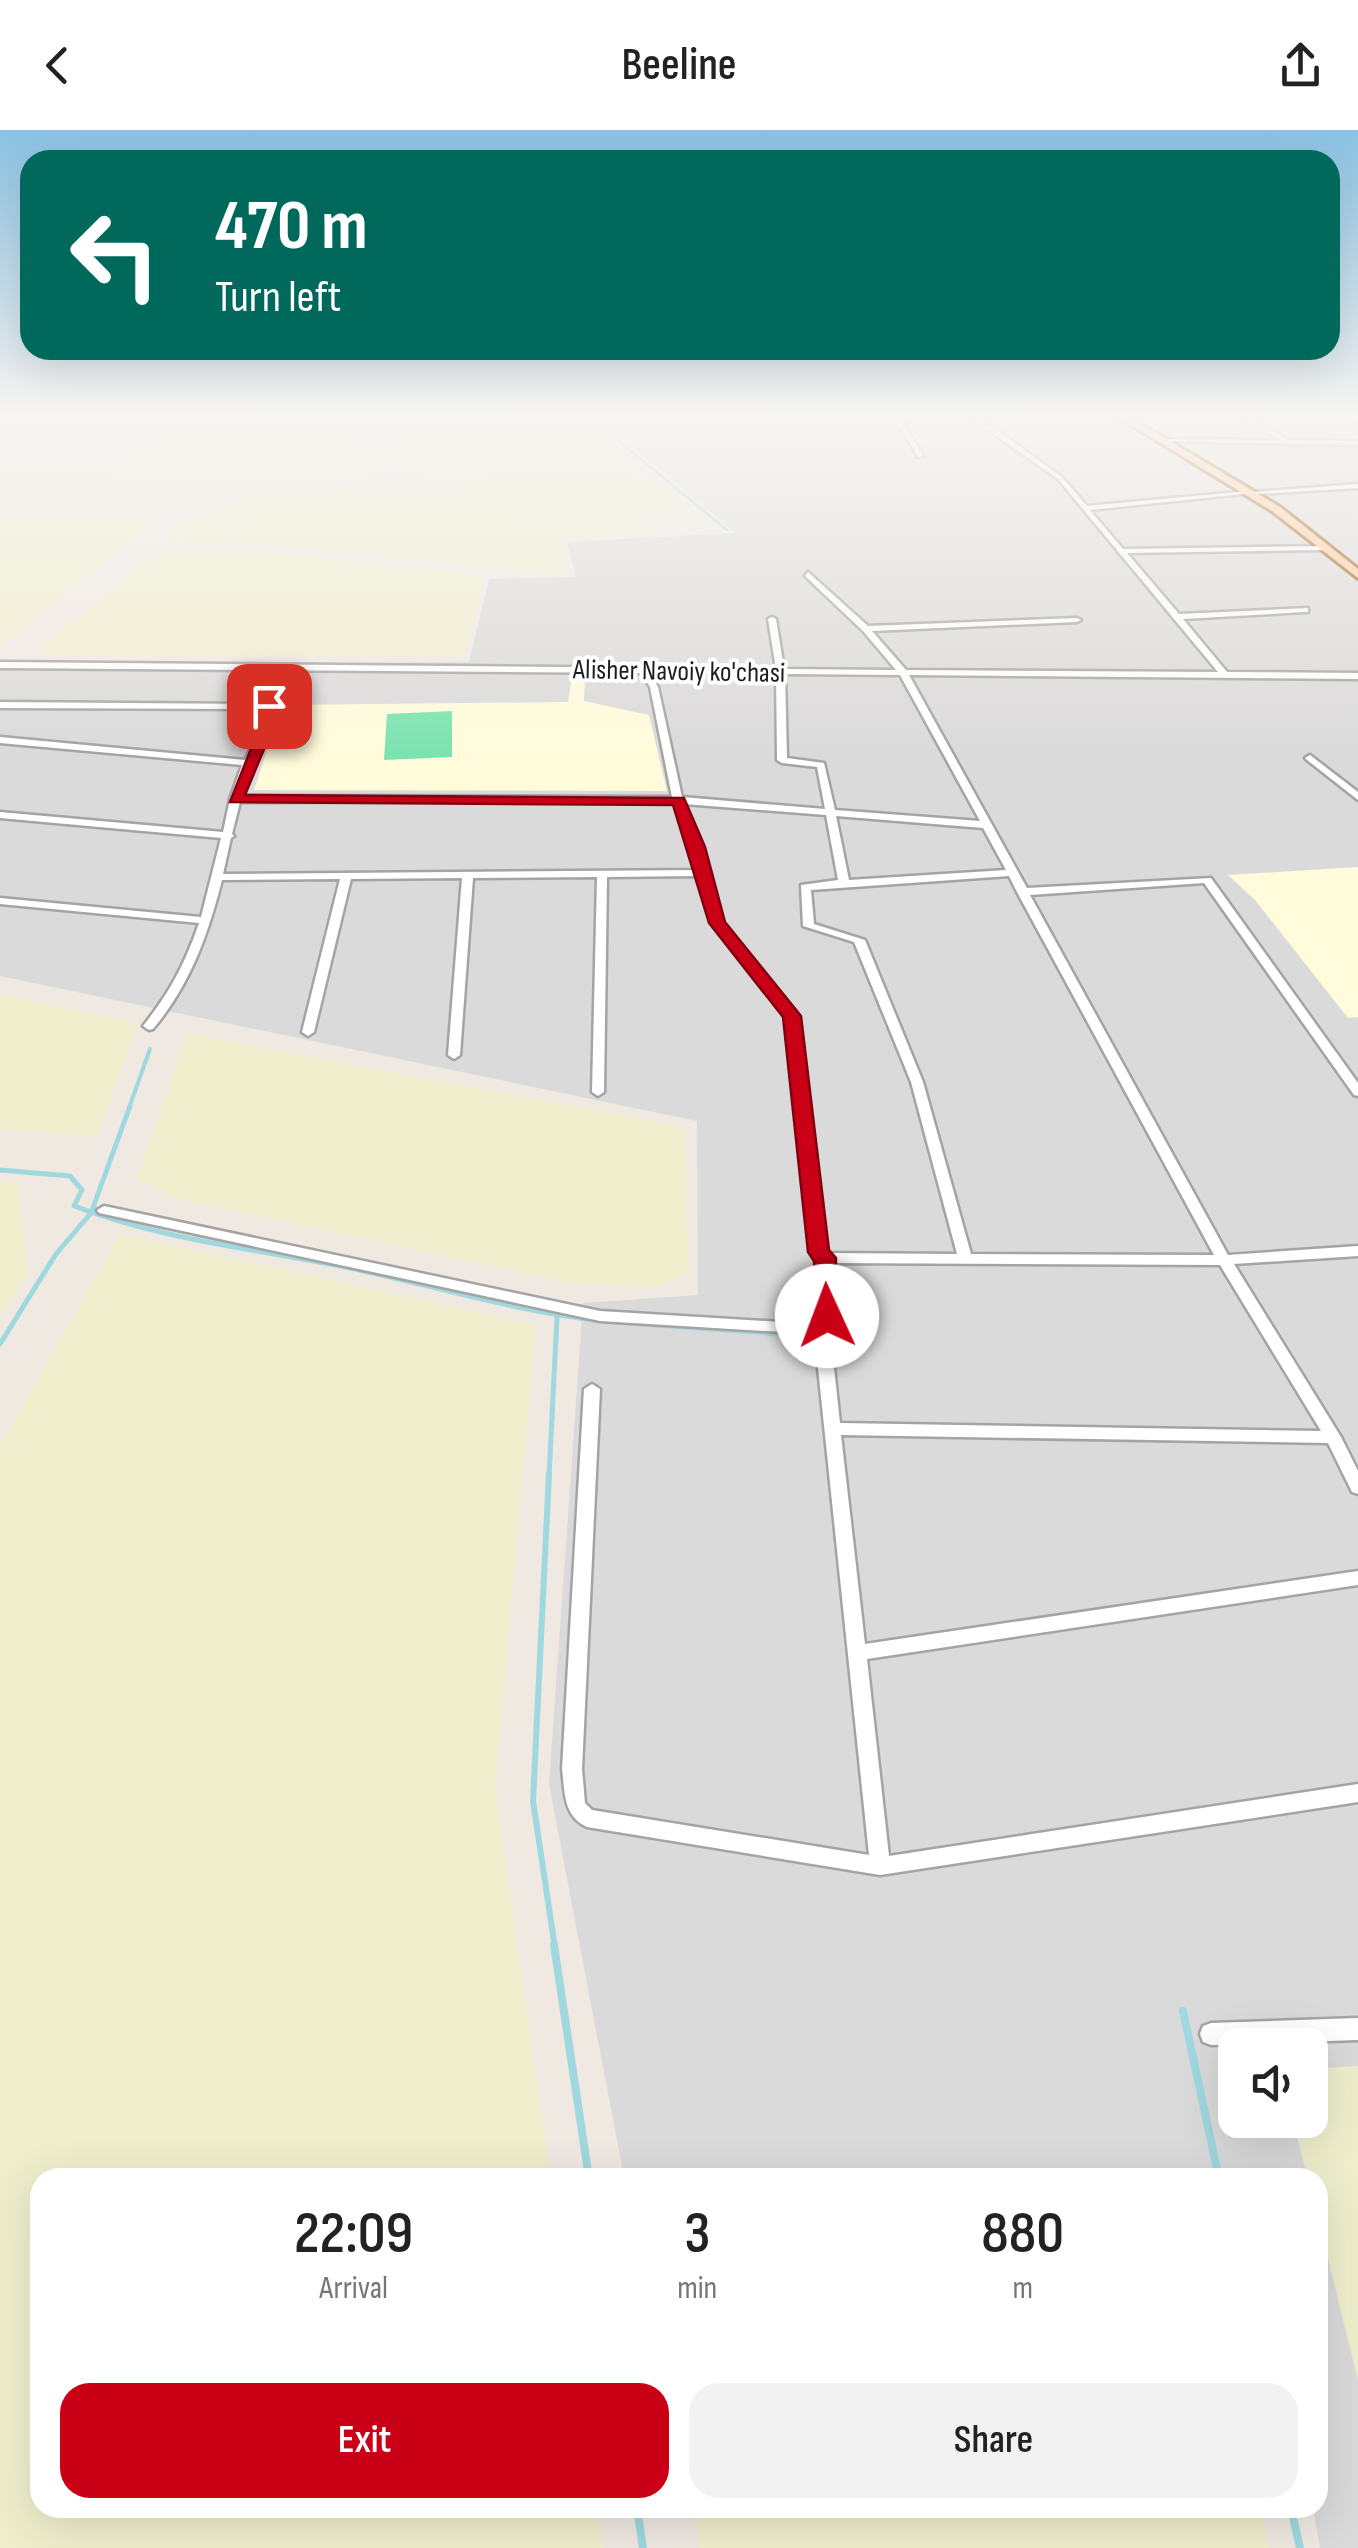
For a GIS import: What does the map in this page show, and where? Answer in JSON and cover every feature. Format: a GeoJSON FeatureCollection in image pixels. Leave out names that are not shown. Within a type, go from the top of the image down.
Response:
{"type":"FeatureCollection","features":[{"type":"Feature","properties":{"kind":"main road"},"geometry":{"type":"LineString","coordinates":[[1300,528],[1358,572]]}},
{"type":"Feature","properties":{"kind":"main road"},"geometry":{"type":"LineString","coordinates":[[1310,528],[1358,572]]}},
{"type":"Feature","properties":{"kind":"street"},"geometry":{"type":"LineString","coordinates":[[1103,528],[1224,675]]}},
{"type":"Feature","properties":{"kind":"street"},"geometry":{"type":"LineString","coordinates":[[1122,551],[1326,548]]}},
{"type":"Feature","properties":{"kind":"street"},"geometry":{"type":"LineString","coordinates":[[808,574],[866,629],[903,672],[1224,1260],[1333,1437],[1358,1488]]}},
{"type":"Feature","properties":{"kind":"street"},"geometry":{"type":"LineString","coordinates":[[1177,617],[1304,610]]}},
{"type":"Feature","properties":{"kind":"street"},"geometry":{"type":"LineString","coordinates":[[772,619],[782,653],[777,672],[782,760],[822,766],[844,884]]}},
{"type":"Feature","properties":{"kind":"street"},"geometry":{"type":"LineString","coordinates":[[866,629],[1077,620]]}},
{"type":"Feature","properties":{"kind":"street","name":"Alisher Navoiy ko'chasi"},"geometry":{"type":"LineString","coordinates":[[0,665],[1358,676]]}},
{"type":"Feature","properties":{"kind":"street"},"geometry":{"type":"LineString","coordinates":[[644,670],[654,688],[678,801],[697,847],[700,873],[717,923],[792,1016],[818,1252],[825,1258],[1224,1260],[1358,1251]]}},
{"type":"Feature","properties":{"kind":"street"},"geometry":{"type":"LineString","coordinates":[[0,706],[269,706],[272,713],[236,799],[204,920],[170,1006],[149,1026]]}},
{"type":"Feature","properties":{"kind":"street"},"geometry":{"type":"LineString","coordinates":[[0,740],[248,763]]}},
{"type":"Feature","properties":{"kind":"street"},"geometry":{"type":"LineString","coordinates":[[1310,758],[1358,797]]}},
{"type":"Feature","properties":{"kind":"street"},"geometry":{"type":"LineString","coordinates":[[236,799],[678,801],[986,825]]}},
{"type":"Feature","properties":{"kind":"street"},"geometry":{"type":"LineString","coordinates":[[0,815],[229,836]]}},
{"type":"Feature","properties":{"kind":"street"},"geometry":{"type":"LineString","coordinates":[[216,877],[700,873]]}},
{"type":"Feature","properties":{"kind":"street"},"geometry":{"type":"LineString","coordinates":[[965,1258],[918,1082],[858,940],[809,926],[805,887],[1012,873]]}},
{"type":"Feature","properties":{"kind":"street"},"geometry":{"type":"LineString","coordinates":[[598,1092],[602,874]]}},
{"type":"Feature","properties":{"kind":"street"},"geometry":{"type":"LineString","coordinates":[[454,1055],[468,875]]}},
{"type":"Feature","properties":{"kind":"street"},"geometry":{"type":"LineString","coordinates":[[308,1032],[346,876]]}},
{"type":"Feature","properties":{"kind":"street"},"geometry":{"type":"LineString","coordinates":[[1022,892],[1208,880],[1358,1092]]}},
{"type":"Feature","properties":{"kind":"street"},"geometry":{"type":"LineString","coordinates":[[0,901],[204,920]]}},
{"type":"Feature","properties":{"kind":"street"},"geometry":{"type":"LineString","coordinates":[[104,1210],[600,1316],[694,1324],[799,1328],[817,1324],[827,1316],[825,1258]]}},
{"type":"Feature","properties":{"kind":"street"},"geometry":{"type":"LineString","coordinates":[[824,1349],[880,1866]]}},
{"type":"Feature","properties":{"kind":"street"},"geometry":{"type":"LineString","coordinates":[[592,1389],[572,1768],[576,1806],[587,1818],[880,1866],[1358,1793]]}},
{"type":"Feature","properties":{"kind":"street"},"geometry":{"type":"LineString","coordinates":[[833,1429],[1333,1437]]}},
{"type":"Feature","properties":{"kind":"street"},"geometry":{"type":"LineString","coordinates":[[857,1653],[1358,1578]]}},
{"type":"Feature","properties":{"kind":"street"},"geometry":{"type":"LineString","coordinates":[[1210,2034],[1358,2029]]}},
{"type":"Feature","properties":{"kind":"shaded area"},"geometry":{"type":"Polygon","coordinates":[[[730,528],[1358,528],[1358,2548],[1320,2548],[1315,2518],[1328,2518],[1328,2168],[622,2168],[549,1784],[583,1303],[698,1295],[697,1121],[0,976],[0,664],[469,662],[489,579],[576,577],[567,542],[736,533],[730,528]]]}},
{"type":"Feature","properties":{"kind":"shaded area"},"geometry":{"type":"Polygon","coordinates":[[[572,677],[585,677],[584,701],[649,715],[667,791],[254,790],[282,705],[568,702],[572,677]]]}},
{"type":"Feature","properties":{"kind":"shaded area"},"geometry":{"type":"Polygon","coordinates":[[[1358,867],[1358,1017],[1348,1018],[1255,900],[1228,875],[1358,867]]]}},
{"type":"Feature","properties":{"kind":"green space"},"geometry":{"type":"Polygon","coordinates":[[[0,528],[145,528],[0,646],[0,528]]]}},
{"type":"Feature","properties":{"kind":"green space"},"geometry":{"type":"Polygon","coordinates":[[[176,528],[646,528],[650,534],[561,540],[567,575],[273,545],[165,541],[176,528]]]}},
{"type":"Feature","properties":{"kind":"green space"},"geometry":{"type":"Polygon","coordinates":[[[164,547],[236,548],[484,576],[465,655],[47,656],[38,650],[164,547]]]}},
{"type":"Feature","properties":{"kind":"green space"},"geometry":{"type":"Polygon","coordinates":[[[452,711],[452,757],[384,760],[387,714],[452,711]]]}},
{"type":"Feature","properties":{"kind":"green space"},"geometry":{"type":"Polygon","coordinates":[[[0,994],[137,1024],[97,1136],[0,1129],[0,994]]]}},
{"type":"Feature","properties":{"kind":"green space"},"geometry":{"type":"Polygon","coordinates":[[[188,1034],[684,1127],[689,1273],[655,1287],[575,1284],[175,1198],[137,1177],[188,1034]]]}},
{"type":"Feature","properties":{"kind":"green space"},"geometry":{"type":"Polygon","coordinates":[[[0,1180],[18,1182],[28,1274],[0,1316],[0,1180]]]}},
{"type":"Feature","properties":{"kind":"green space"},"geometry":{"type":"Polygon","coordinates":[[[120,1234],[536,1325],[495,1788],[549,2168],[30,2168],[30,2518],[598,2518],[603,2548],[0,2548],[0,1445],[120,1234]]]}},
{"type":"Feature","properties":{"kind":"green space"},"geometry":{"type":"Polygon","coordinates":[[[1358,2066],[1358,2380],[1328,2258],[1328,2168],[1305,2168],[1297,2138],[1328,2138],[1328,2068],[1358,2066]]]}},
{"type":"Feature","properties":{"kind":"green space"},"geometry":{"type":"Polygon","coordinates":[[[695,2518],[1264,2518],[1269,2548],[700,2548],[695,2518]]]}},
{"type":"Feature","properties":{"kind":"waterway"},"geometry":{"type":"LineString","coordinates":[[129,1108],[150,1049]]}},
{"type":"Feature","properties":{"kind":"waterway"},"geometry":{"type":"LineString","coordinates":[[91,1212],[130,1106]]}},
{"type":"Feature","properties":{"kind":"waterway"},"geometry":{"type":"LineString","coordinates":[[0,1170],[70,1176],[82,1190],[74,1206],[91,1212]]}},
{"type":"Feature","properties":{"kind":"waterway"},"geometry":{"type":"LineString","coordinates":[[0,1344],[56,1254],[91,1212]]}},
{"type":"Feature","properties":{"kind":"waterway"},"geometry":{"type":"LineString","coordinates":[[91,1212],[210,1243],[604,1321]]}},
{"type":"Feature","properties":{"kind":"waterway"},"geometry":{"type":"LineString","coordinates":[[549,1477],[557,1317]]}},
{"type":"Feature","properties":{"kind":"waterway"},"geometry":{"type":"LineString","coordinates":[[615,1322],[821,1337]]}},
{"type":"Feature","properties":{"kind":"waterway"},"geometry":{"type":"LineString","coordinates":[[549,1474],[533,1801],[555,1948]]}},
{"type":"Feature","properties":{"kind":"waterway"},"geometry":{"type":"LineString","coordinates":[[554,1945],[587,2168]]}},
{"type":"Feature","properties":{"kind":"waterway"},"geometry":{"type":"LineString","coordinates":[[1183,2011],[1217,2168]]}},
{"type":"Feature","properties":{"kind":"waterway"},"geometry":{"type":"LineString","coordinates":[[638,2518],[643,2548]]}},
{"type":"Feature","properties":{"kind":"waterway"},"geometry":{"type":"LineString","coordinates":[[1293,2518],[1300,2548]]}},
{"type":"Feature","properties":{"kind":"route"},"geometry":{"type":"LineString","coordinates":[[269,706],[272,713],[236,799],[678,801],[697,847],[700,873],[717,923],[792,1016],[818,1252],[825,1258],[827,1316]]}}]}
